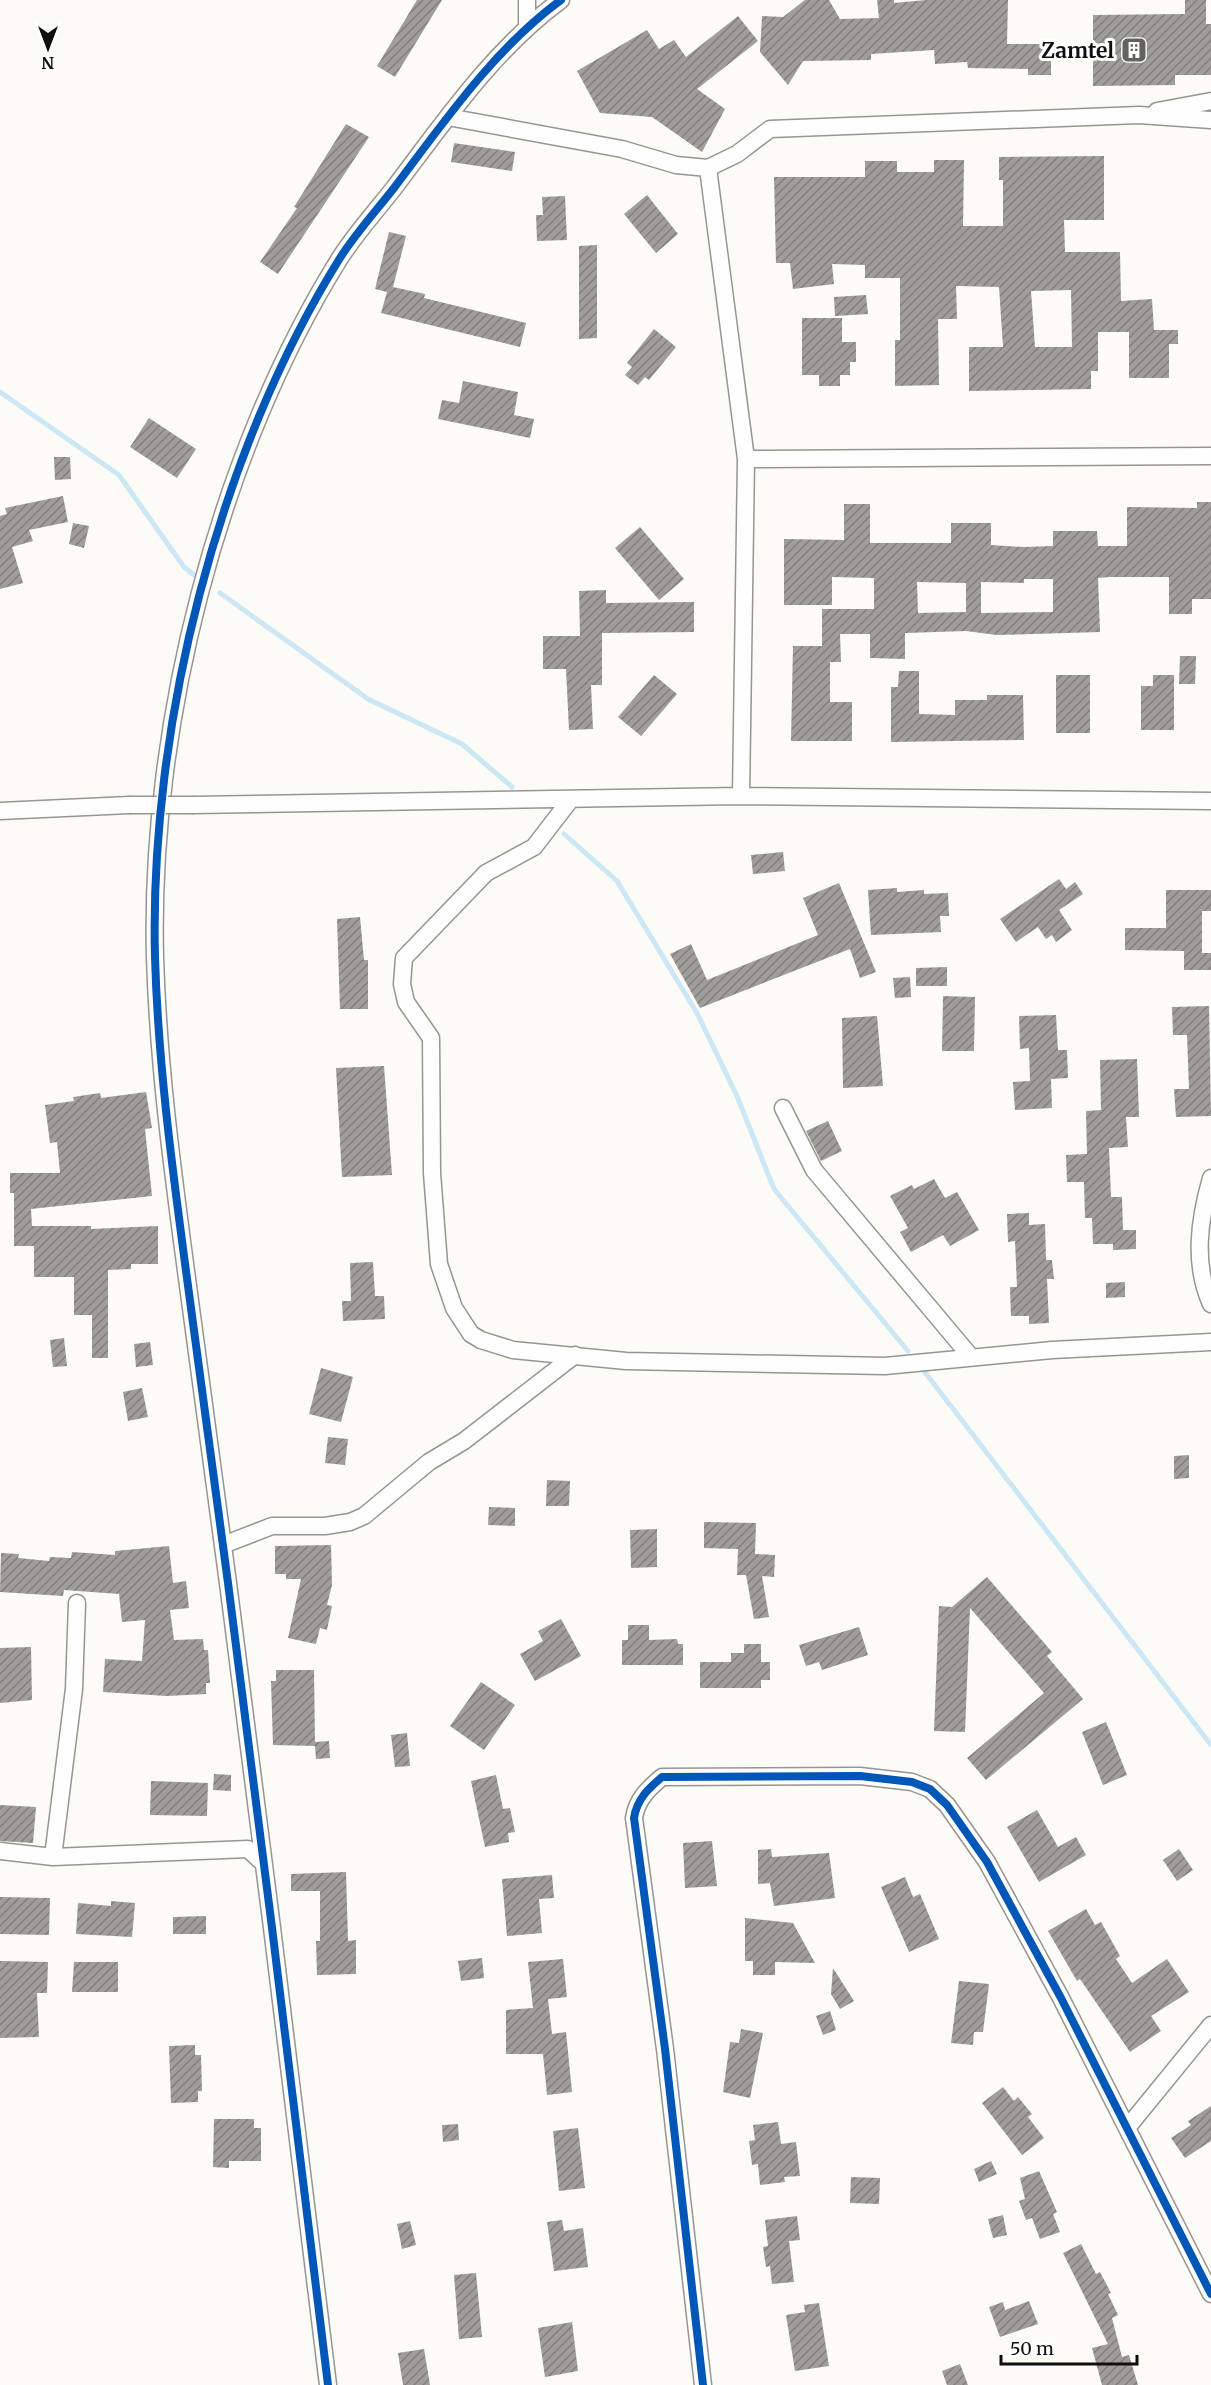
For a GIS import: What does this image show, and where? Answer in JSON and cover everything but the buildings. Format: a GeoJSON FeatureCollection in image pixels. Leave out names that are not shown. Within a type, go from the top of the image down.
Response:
{"type":"FeatureCollection","features":[{"type":"Feature","properties":{"kind":"street"},"geometry":{"type":"LineString","coordinates":[[527,0],[527,24]]}},
{"type":"Feature","properties":{"kind":"street"},"geometry":{"type":"LineString","coordinates":[[328,2385],[264,1864],[164,1108],[156,967],[157,857],[174,708],[194,620],[226,503],[282,364],[342,255],[448,117],[527,24],[561,0]]}},
{"type":"Feature","properties":{"kind":"street"},"geometry":{"type":"LineString","coordinates":[[1139,115],[1211,101]]}},
{"type":"Feature","properties":{"kind":"street"},"geometry":{"type":"LineString","coordinates":[[448,117],[622,149],[676,165],[708,168],[737,154],[771,129],[1139,115],[1211,120]]}},
{"type":"Feature","properties":{"kind":"street"},"geometry":{"type":"LineString","coordinates":[[708,168],[746,459],[741,796]]}},
{"type":"Feature","properties":{"kind":"street"},"geometry":{"type":"LineString","coordinates":[[746,459],[1211,456]]}},
{"type":"Feature","properties":{"kind":"street"},"geometry":{"type":"LineString","coordinates":[[0,811],[129,805],[741,796],[1211,801]]}},
{"type":"Feature","properties":{"kind":"street"},"geometry":{"type":"LineString","coordinates":[[571,799],[534,847],[486,873],[404,958],[402,984],[406,1002],[431,1038],[432,1173],[436,1244],[446,1291],[453,1308],[461,1322],[481,1340],[513,1350],[626,1361],[885,1366],[1164,1342],[1211,1342]]}},
{"type":"Feature","properties":{"kind":"street"},"geometry":{"type":"LineString","coordinates":[[783,1108],[814,1170],[971,1357]]}},
{"type":"Feature","properties":{"kind":"street"},"geometry":{"type":"LineString","coordinates":[[1211,1178],[1200,1232],[1200,1272],[1211,1304]]}},
{"type":"Feature","properties":{"kind":"street"},"geometry":{"type":"LineString","coordinates":[[223,1545],[272,1526],[325,1526],[350,1522],[364,1516],[429,1462],[464,1441],[575,1355]]}},
{"type":"Feature","properties":{"kind":"street"},"geometry":{"type":"LineString","coordinates":[[53,1857],[74,1689],[77,1603]]}},
{"type":"Feature","properties":{"kind":"street"},"geometry":{"type":"LineString","coordinates":[[703,2385],[664,2049],[634,1818],[636,1805],[662,1777],[860,1776],[912,1782],[930,1789],[947,1804],[987,1862],[1061,1998],[1211,2294]]}},
{"type":"Feature","properties":{"kind":"street"},"geometry":{"type":"LineString","coordinates":[[0,1851],[53,1857],[248,1849],[264,1864]]}},
{"type":"Feature","properties":{"kind":"street"},"geometry":{"type":"LineString","coordinates":[[1127,2128],[1211,2025]]}},
{"type":"Feature","properties":{"kind":"waterway"},"geometry":{"type":"LineString","coordinates":[[0,392],[119,475],[184,567],[194,575]]}},
{"type":"Feature","properties":{"kind":"waterway"},"geometry":{"type":"LineString","coordinates":[[220,593],[368,699],[462,744],[512,787]]}},
{"type":"Feature","properties":{"kind":"waterway"},"geometry":{"type":"LineString","coordinates":[[564,834],[617,881],[697,1013],[737,1096],[774,1189],[908,1351]]}},
{"type":"Feature","properties":{"kind":"waterway"},"geometry":{"type":"LineString","coordinates":[[924,1371],[1211,1745]]}},
{"type":"Feature","properties":{"kind":"cycle path"},"geometry":{"type":"LineString","coordinates":[[328,2385],[228,1583],[166,1114],[155,957],[156,869],[164,778],[179,686],[200,594],[226,504],[259,417],[297,335],[346,249],[451,112],[514,41],[561,0]]}},
{"type":"Feature","properties":{"kind":"cycle path"},"geometry":{"type":"LineString","coordinates":[[703,2385],[665,2049],[634,1818],[644,1795],[662,1777],[860,1776],[912,1782],[930,1789],[947,1805],[987,1862],[1061,1998],[1211,2294]]}},
{"type":"Feature","properties":{"kind":"place","name":"Zamtel"},"geometry":{"type":"Point","coordinates":[1134,50]}}]}
